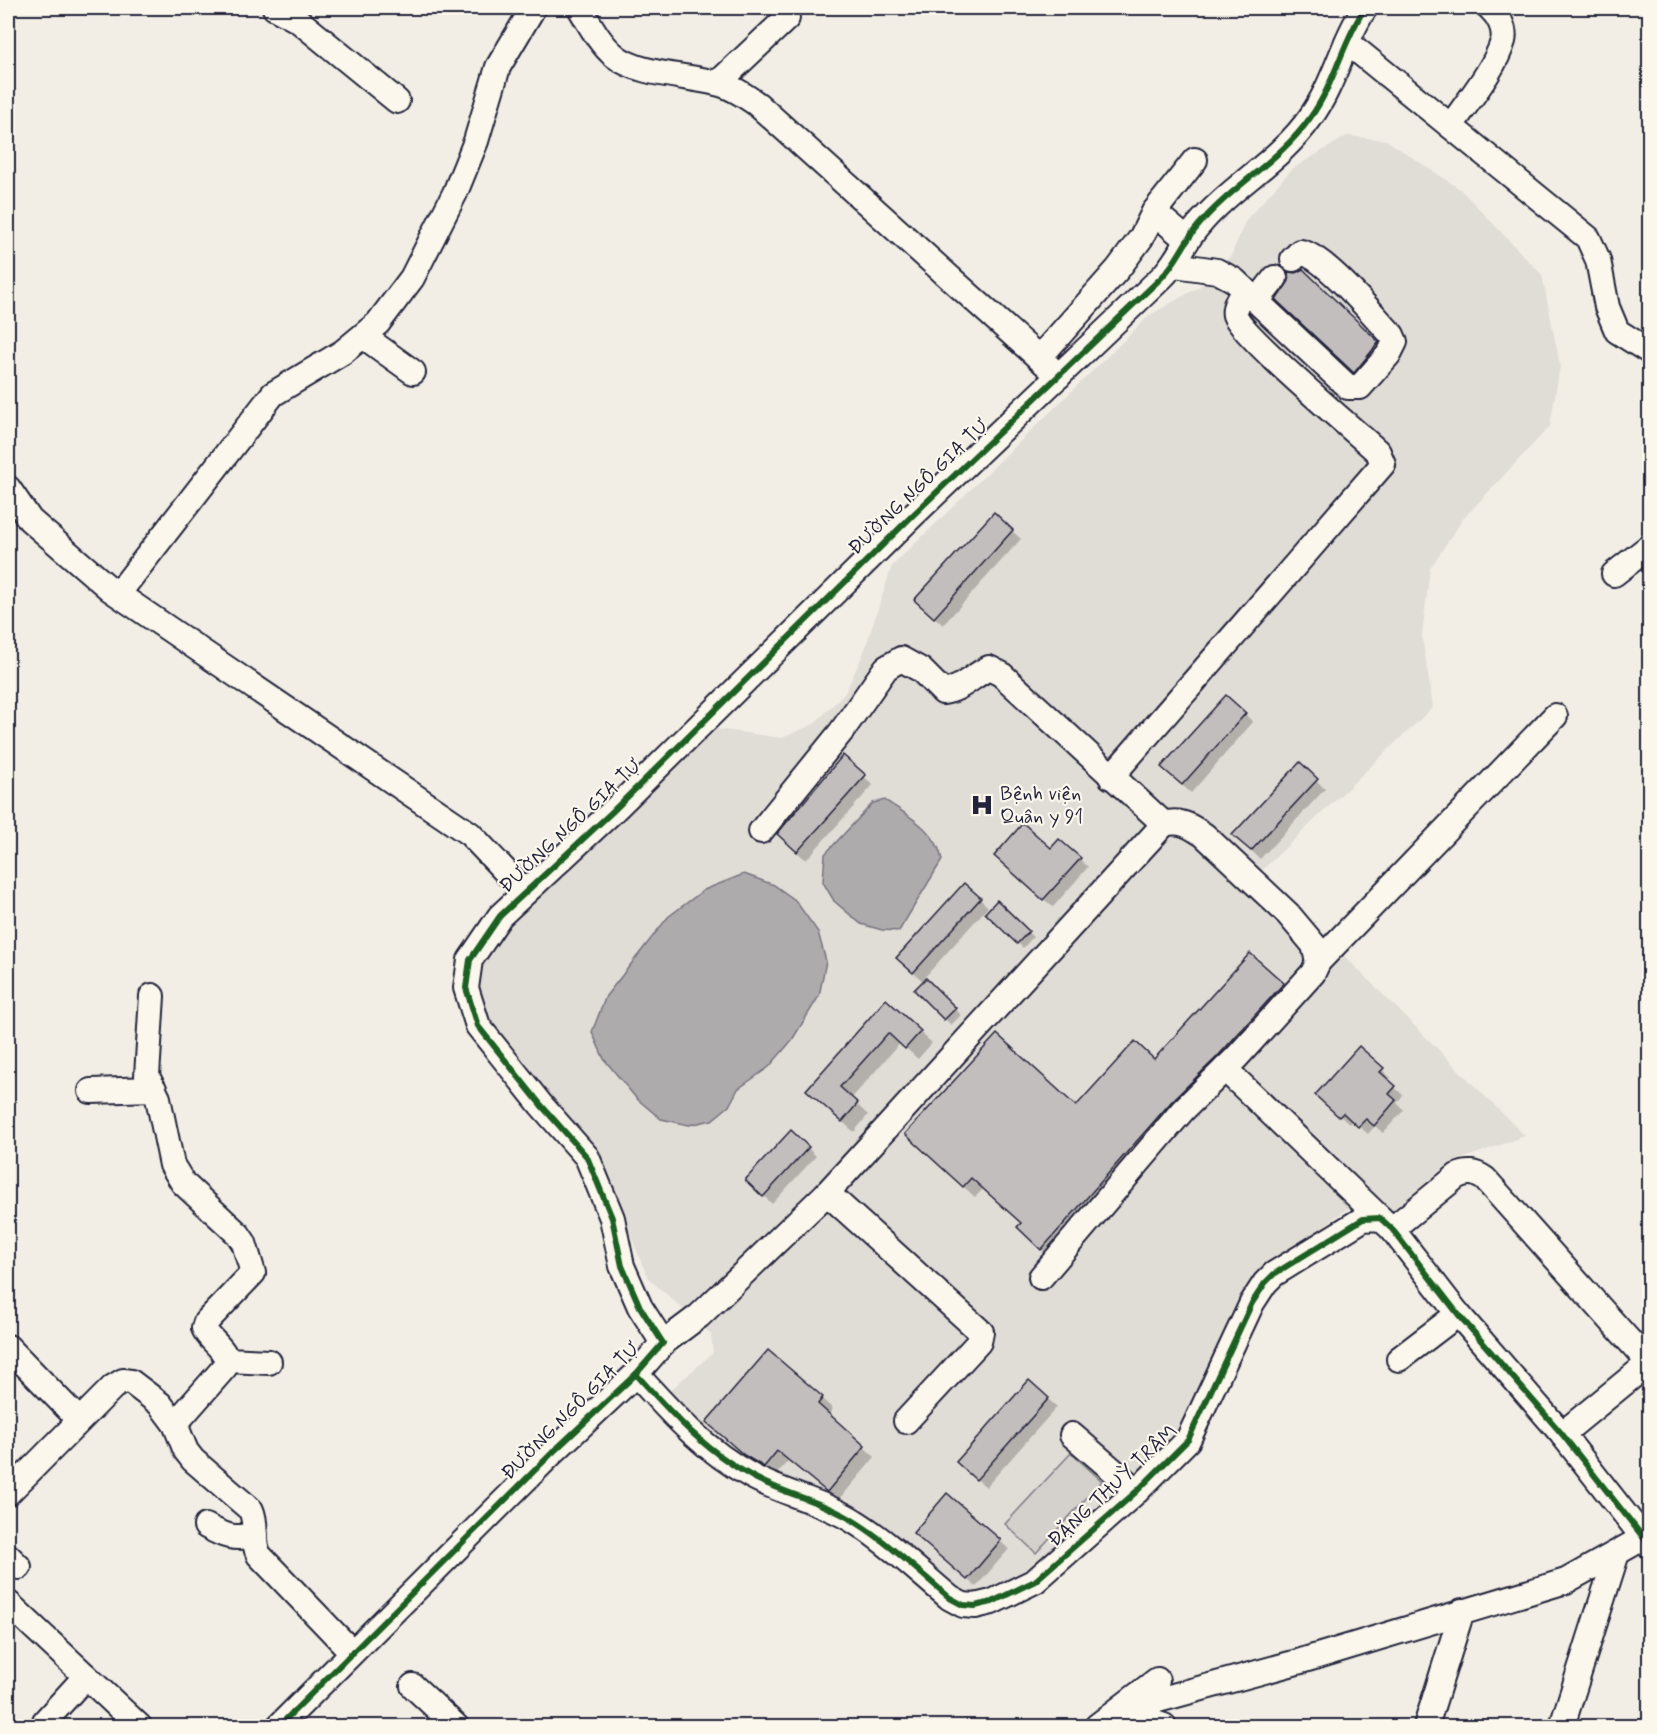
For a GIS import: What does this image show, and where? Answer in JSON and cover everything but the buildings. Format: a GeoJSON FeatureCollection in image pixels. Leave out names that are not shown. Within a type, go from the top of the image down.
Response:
{"type":"FeatureCollection","features":[{"type":"Feature","properties":{"kind":"street"},"geometry":{"type":"LineString","coordinates":[[275,8],[308,28],[397,101]]}},
{"type":"Feature","properties":{"kind":"street"},"geometry":{"type":"LineString","coordinates":[[118,594],[273,394],[343,352],[363,336],[378,323],[412,278],[455,193],[476,141],[498,67],[533,8]]}},
{"type":"Feature","properties":{"kind":"street"},"geometry":{"type":"LineString","coordinates":[[580,8],[603,45],[617,58],[635,66],[718,83],[737,91],[757,104],[1059,376]]}},
{"type":"Feature","properties":{"kind":"street","name":"ĐƯỜNG NGÔ GIA TỰ"},"geometry":{"type":"LineString","coordinates":[[279,1726],[552,1453],[636,1374],[663,1343],[640,1306],[622,1266],[612,1218],[587,1157],[541,1105],[478,1026],[466,988],[470,960],[500,916],[612,812],[863,564],[1175,265],[1187,240],[1210,213],[1288,145],[1310,119],[1328,91],[1347,42],[1365,8]]}},
{"type":"Feature","properties":{"kind":"street"},"geometry":{"type":"LineString","coordinates":[[1451,126],[1486,74],[1504,39],[1499,15],[1490,8]]}},
{"type":"Feature","properties":{"kind":"street"},"geometry":{"type":"LineString","coordinates":[[718,83],[787,18]]}},
{"type":"Feature","properties":{"kind":"street"},"geometry":{"type":"LineString","coordinates":[[1347,42],[1588,238],[1598,260],[1607,307],[1617,331],[1650,352]]}},
{"type":"Feature","properties":{"kind":"street"},"geometry":{"type":"LineString","coordinates":[[1039,358],[1118,269],[1141,238],[1154,212],[1195,160]]}},
{"type":"Feature","properties":{"kind":"street"},"geometry":{"type":"LineString","coordinates":[[1154,212],[1187,240]]}},
{"type":"Feature","properties":{"kind":"street"},"geometry":{"type":"LineString","coordinates":[[1175,265],[1217,271],[1234,280],[1348,387],[1360,387],[1389,354],[1395,342],[1392,336],[1336,276],[1304,252],[1293,259]]}},
{"type":"Feature","properties":{"kind":"street"},"geometry":{"type":"LineString","coordinates":[[1111,777],[1383,464],[1378,452],[1240,324],[1235,315],[1236,305],[1275,278]]}},
{"type":"Feature","properties":{"kind":"street"},"geometry":{"type":"LineString","coordinates":[[363,336],[412,372]]}},
{"type":"Feature","properties":{"kind":"street"},"geometry":{"type":"LineString","coordinates":[[8,488],[30,520],[118,594],[470,834],[525,892]]}},
{"type":"Feature","properties":{"kind":"street"},"geometry":{"type":"LineString","coordinates":[[1614,574],[1650,546]]}},
{"type":"Feature","properties":{"kind":"street"},"geometry":{"type":"LineString","coordinates":[[761,831],[841,732],[886,668],[901,659],[921,670],[943,692],[957,690],[976,674],[989,668],[1001,674],[1164,824]]}},
{"type":"Feature","properties":{"kind":"street"},"geometry":{"type":"LineString","coordinates":[[1041,1277],[1134,1165],[1313,973],[1318,962],[1555,716]]}},
{"type":"Feature","properties":{"kind":"street"},"geometry":{"type":"LineString","coordinates":[[663,1343],[699,1317],[827,1192],[1164,824],[1174,821],[1188,824],[1204,835],[1288,914],[1314,945],[1318,962]]}},
{"type":"Feature","properties":{"kind":"street"},"geometry":{"type":"LineString","coordinates":[[152,996],[147,1076],[154,1089],[177,1175],[238,1234],[252,1265],[253,1273],[249,1279],[206,1322],[204,1328],[228,1360]]}},
{"type":"Feature","properties":{"kind":"street"},"geometry":{"type":"LineString","coordinates":[[1118,1711],[1301,1661],[1566,1581],[1617,1553],[1646,1542],[1562,1434],[1458,1314],[1386,1224],[1225,1069]]}},
{"type":"Feature","properties":{"kind":"street"},"geometry":{"type":"LineString","coordinates":[[91,1091],[154,1089]]}},
{"type":"Feature","properties":{"kind":"street"},"geometry":{"type":"LineString","coordinates":[[1386,1224],[1457,1176],[1466,1172],[1476,1173],[1485,1179],[1649,1363],[1562,1434]]}},
{"type":"Feature","properties":{"kind":"street"},"geometry":{"type":"LineString","coordinates":[[827,1192],[981,1332],[979,1342],[906,1421]]}},
{"type":"Feature","properties":{"kind":"street","name":"ĐẶNG THUỲ TRÂM"},"geometry":{"type":"LineString","coordinates":[[636,1374],[690,1434],[720,1455],[752,1476],[792,1496],[826,1505],[858,1524],[950,1598],[963,1605],[975,1606],[992,1602],[1035,1581],[1137,1491],[1188,1440],[1252,1303],[1274,1274],[1363,1219],[1386,1224]]}},
{"type":"Feature","properties":{"kind":"street"},"geometry":{"type":"LineString","coordinates":[[1399,1359],[1458,1314]]}},
{"type":"Feature","properties":{"kind":"street"},"geometry":{"type":"LineString","coordinates":[[8,1347],[79,1420]]}},
{"type":"Feature","properties":{"kind":"street"},"geometry":{"type":"LineString","coordinates":[[228,1360],[269,1362]]}},
{"type":"Feature","properties":{"kind":"street"},"geometry":{"type":"LineString","coordinates":[[175,1424],[225,1367],[228,1360]]}},
{"type":"Feature","properties":{"kind":"street"},"geometry":{"type":"LineString","coordinates":[[8,1493],[113,1387],[123,1381],[132,1382],[160,1404],[175,1424],[186,1451],[193,1460],[251,1510],[255,1519],[254,1546],[259,1555],[352,1652]]}},
{"type":"Feature","properties":{"kind":"street"},"geometry":{"type":"LineString","coordinates":[[1072,1435],[1137,1491]]}},
{"type":"Feature","properties":{"kind":"street"},"geometry":{"type":"LineString","coordinates":[[206,1526],[227,1537],[238,1539],[255,1535]]}},
{"type":"Feature","properties":{"kind":"street"},"geometry":{"type":"LineString","coordinates":[[1562,1726],[1617,1553]]}},
{"type":"Feature","properties":{"kind":"street"},"geometry":{"type":"LineString","coordinates":[[8,1603],[139,1726]]}},
{"type":"Feature","properties":{"kind":"street"},"geometry":{"type":"LineString","coordinates":[[1426,1726],[1462,1611]]}},
{"type":"Feature","properties":{"kind":"street"},"geometry":{"type":"LineString","coordinates":[[45,1722],[86,1676]]}},
{"type":"Feature","properties":{"kind":"street"},"geometry":{"type":"LineString","coordinates":[[1097,1726],[1157,1680]]}},
{"type":"Feature","properties":{"kind":"street"},"geometry":{"type":"LineString","coordinates":[[413,1686],[456,1726]]}},
{"type":"Feature","properties":{"kind":"street"},"geometry":{"type":"LineString","coordinates":[[1118,1711],[1164,1726]]}},
{"type":"Feature","properties":{"kind":"shaded area","name":"Bệnh viện Quân y 91"},"geometry":{"type":"Polygon","coordinates":[[[1347,136],[1386,140],[1460,189],[1542,275],[1560,365],[1550,426],[1463,519],[1430,568],[1422,636],[1433,707],[1260,872],[1525,1136],[1450,1163],[1392,1210],[1370,1191],[1290,1252],[1182,1436],[1043,1564],[1003,1586],[964,1599],[844,1500],[797,1487],[760,1466],[705,1431],[668,1392],[713,1353],[711,1334],[648,1278],[603,1169],[486,1020],[476,987],[477,963],[495,935],[717,729],[782,738],[814,724],[845,693],[864,652],[892,566],[1150,315],[1199,287],[1231,256],[1246,220],[1292,169],[1347,136]]]}},
{"type":"Feature","properties":{"kind":"shaded area"},"geometry":{"type":"Polygon","coordinates":[[[885,800],[928,832],[939,849],[942,860],[899,931],[882,930],[861,924],[834,901],[823,882],[825,854],[873,803],[885,800]]]}},
{"type":"Feature","properties":{"kind":"shaded area"},"geometry":{"type":"Polygon","coordinates":[[[744,874],[774,885],[795,900],[818,932],[826,961],[819,996],[792,1040],[769,1067],[738,1089],[729,1106],[712,1120],[689,1125],[661,1119],[636,1098],[604,1059],[592,1032],[606,996],[668,917],[704,890],[744,874]]]}},
{"type":"Feature","properties":{"kind":"shaded area"},"geometry":{"type":"Polygon","coordinates":[[[1071,1453],[1102,1481],[1036,1553],[1005,1524],[1071,1453]]]}},
{"type":"Feature","properties":{"kind":"cycle path"},"geometry":{"type":"LineString","coordinates":[[279,1726],[552,1453],[636,1374],[663,1343],[640,1307],[622,1266],[612,1218],[587,1157],[541,1105],[478,1026],[466,988],[470,960],[500,916],[612,812],[913,515],[1161,278],[1193,232],[1211,212],[1270,161],[1298,133],[1319,105],[1350,35],[1365,8]]}},
{"type":"Feature","properties":{"kind":"cycle path"},"geometry":{"type":"LineString","coordinates":[[636,1374],[690,1430],[735,1466],[766,1483],[845,1516],[881,1540],[950,1598],[963,1605],[975,1606],[992,1602],[1035,1581],[1137,1491],[1188,1440],[1252,1303],[1274,1274],[1363,1219],[1380,1218],[1392,1229],[1458,1314],[1562,1434],[1650,1546]]}},
{"type":"Feature","properties":{"kind":"place","name":"Bệnh viện Quân y 91"},"geometry":{"type":"Point","coordinates":[982,805]}}]}
